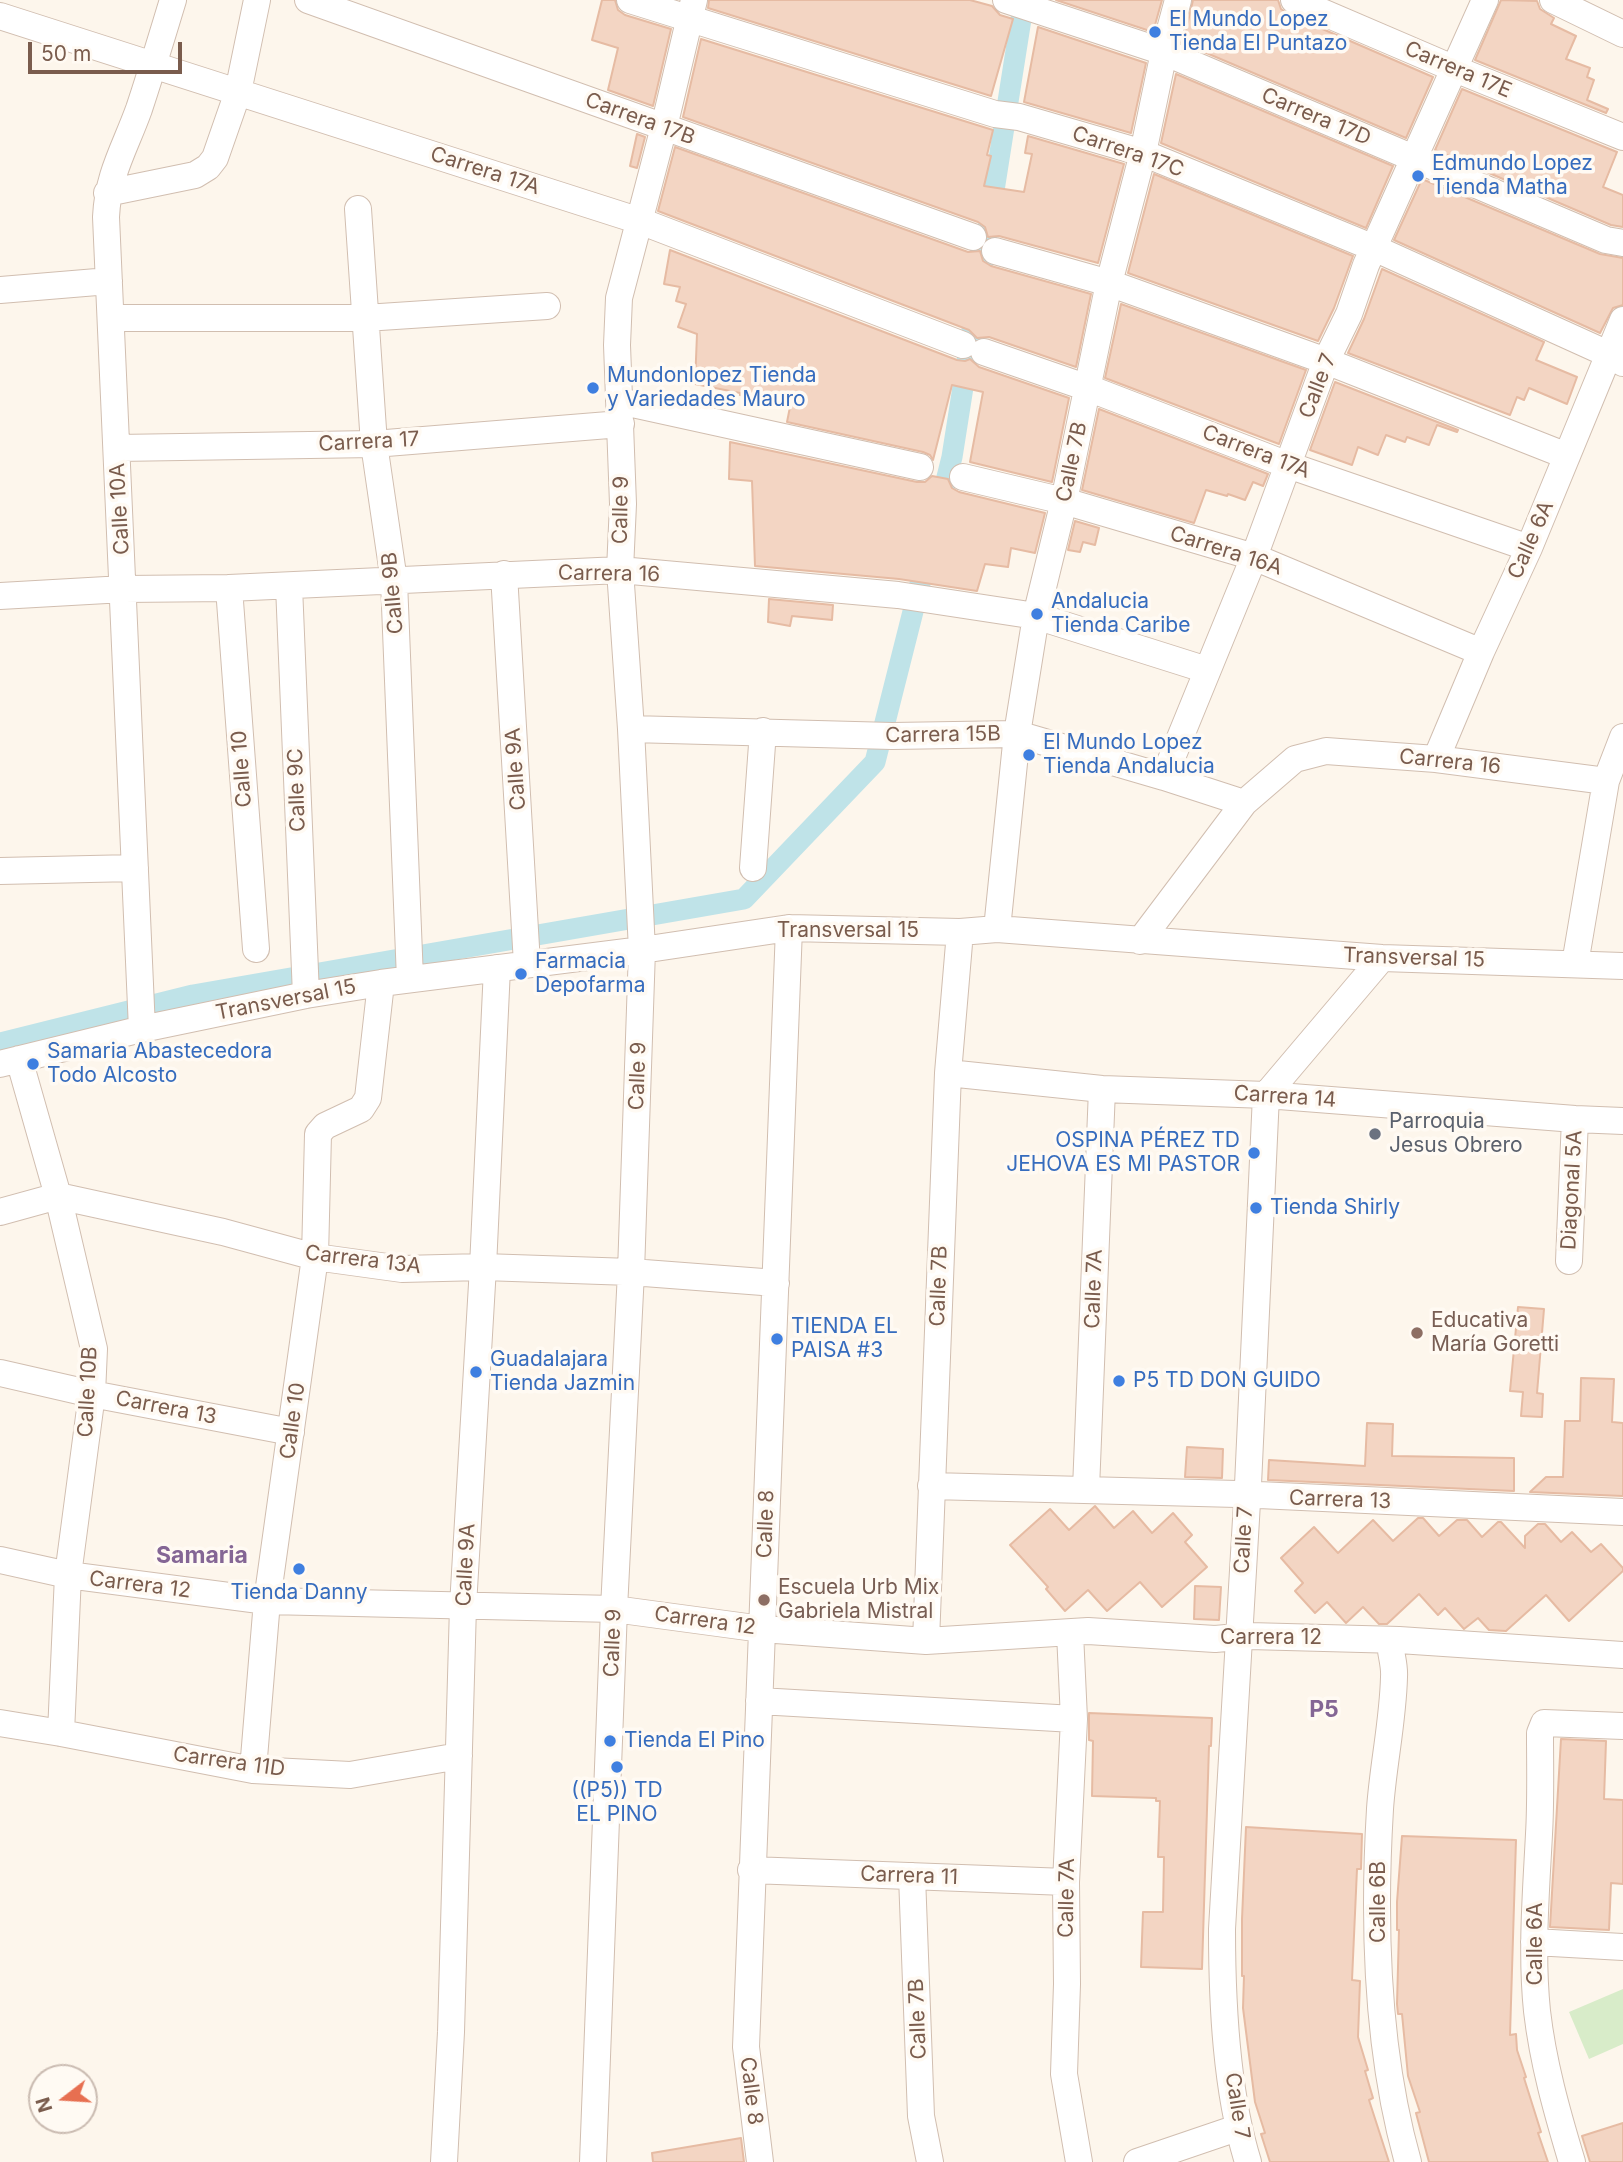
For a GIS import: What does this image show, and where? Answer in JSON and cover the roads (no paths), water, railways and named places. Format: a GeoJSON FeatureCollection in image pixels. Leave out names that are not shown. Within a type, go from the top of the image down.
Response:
{"type":"FeatureCollection","features":[{"type":"Feature","properties":{"kind":"street","name":"Calle 10A"},"geometry":{"type":"LineString","coordinates":[[141,1016],[106,217],[107,193],[138,110],[173,0]]}},
{"type":"Feature","properties":{"kind":"street"},"geometry":{"type":"LineString","coordinates":[[107,193],[195,175],[208,167],[215,158],[238,92],[257,0]]}},
{"type":"Feature","properties":{"kind":"street","name":"Carrera 17B"},"geometry":{"type":"LineString","coordinates":[[308,0],[984,244],[1109,283],[1326,361],[1567,457]]}},
{"type":"Feature","properties":{"kind":"street","name":"Carrera 17C"},"geometry":{"type":"LineString","coordinates":[[630,0],[692,10],[1007,116],[1143,153],[1374,248],[1616,358]]}},
{"type":"Feature","properties":{"kind":"street","name":"Calle 7B"},"geometry":{"type":"LineString","coordinates":[[997,929],[1017,734],[1036,616],[1064,501],[1109,283],[1143,153],[1178,0]]}},
{"type":"Feature","properties":{"kind":"street","name":"Carrera 17E"},"geometry":{"type":"LineString","coordinates":[[1294,0],[1623,137]]}},
{"type":"Feature","properties":{"kind":"street","name":"Calle 7"},"geometry":{"type":"LineString","coordinates":[[1164,777],[1254,557],[1326,361],[1349,314],[1366,265],[1485,0]]}},
{"type":"Feature","properties":{"kind":"street"},"geometry":{"type":"LineString","coordinates":[[1553,0],[1623,34]]}},
{"type":"Feature","properties":{"kind":"street","name":"Carrera 17D"},"geometry":{"type":"LineString","coordinates":[[1015,3],[1164,52],[1606,240],[1623,243]]}},
{"type":"Feature","properties":{"kind":"street","name":"Calle 9"},"geometry":{"type":"LineString","coordinates":[[593,2162],[614,1609],[631,1272],[642,941],[620,570],[623,504],[617,345],[619,298],[692,10]]}},
{"type":"Feature","properties":{"kind":"street","name":"Carrera 17A"},"geometry":{"type":"LineString","coordinates":[[0,16],[640,220],[1288,466],[1529,548]]}},
{"type":"Feature","properties":{"kind":"street","name":"Calle 9B"},"geometry":{"type":"LineString","coordinates":[[358,209],[374,444],[394,581],[410,965]]}},
{"type":"Feature","properties":{"kind":"street"},"geometry":{"type":"LineString","coordinates":[[0,290],[110,281]]}},
{"type":"Feature","properties":{"kind":"street"},"geometry":{"type":"LineString","coordinates":[[111,318],[365,318],[547,306]]}},
{"type":"Feature","properties":{"kind":"street","name":"Calle 6A"},"geometry":{"type":"LineString","coordinates":[[1436,758],[1567,457],[1616,358],[1623,320]]}},
{"type":"Feature","properties":{"kind":"street"},"geometry":{"type":"LineString","coordinates":[[620,413],[920,467]]}},
{"type":"Feature","properties":{"kind":"street","name":"Carrera 17"},"geometry":{"type":"LineString","coordinates":[[117,448],[374,444],[620,413]]}},
{"type":"Feature","properties":{"kind":"street","name":"Carrera 16A"},"geometry":{"type":"LineString","coordinates":[[963,477],[1064,501],[1254,557],[1481,652]]}},
{"type":"Feature","properties":{"kind":"street","name":"Carrera 16"},"geometry":{"type":"LineString","coordinates":[[0,596],[124,589],[289,586],[620,570],[898,595],[1036,616],[1207,670]]}},
{"type":"Feature","properties":{"kind":"street","name":"Calle 9A"},"geometry":{"type":"LineString","coordinates":[[504,574],[527,955]]}},
{"type":"Feature","properties":{"kind":"street","name":"Calle 9C"},"geometry":{"type":"LineString","coordinates":[[289,586],[305,982]]}},
{"type":"Feature","properties":{"kind":"street","name":"Calle 10"},"geometry":{"type":"LineString","coordinates":[[229,588],[256,949]]}},
{"type":"Feature","properties":{"kind":"street","name":"Carrera 15B"},"geometry":{"type":"LineString","coordinates":[[631,729],[882,736],[1017,734],[1244,803]]}},
{"type":"Feature","properties":{"kind":"street"},"geometry":{"type":"LineString","coordinates":[[753,868],[763,732]]}},
{"type":"Feature","properties":{"kind":"street"},"geometry":{"type":"LineString","coordinates":[[1575,964],[1606,781],[1623,737]]}},
{"type":"Feature","properties":{"kind":"street","name":"Carrera 16"},"geometry":{"type":"LineString","coordinates":[[1244,803],[1295,759],[1326,751],[1436,758],[1606,781]]}},
{"type":"Feature","properties":{"kind":"street"},"geometry":{"type":"LineString","coordinates":[[1140,941],[1244,803]]}},
{"type":"Feature","properties":{"kind":"street"},"geometry":{"type":"LineString","coordinates":[[0,871],[135,868]]}},
{"type":"Feature","properties":{"kind":"street","name":"Transversal 15"},"geometry":{"type":"LineString","coordinates":[[10,1062],[141,1016],[305,982],[381,983],[410,965],[496,968],[527,955],[642,941],[789,928],[960,932],[997,929],[1382,958],[1623,966]]}},
{"type":"Feature","properties":{"kind":"street","name":"Calle 8"},"geometry":{"type":"LineString","coordinates":[[760,2162],[746,2048],[789,928]]}},
{"type":"Feature","properties":{"kind":"street","name":"Calle 7B"},"geometry":{"type":"LineString","coordinates":[[926,1641],[948,1073],[960,932]]}},
{"type":"Feature","properties":{"kind":"street"},"geometry":{"type":"LineString","coordinates":[[1266,1095],[1382,958]]}},
{"type":"Feature","properties":{"kind":"street","name":"Calle 9A"},"geometry":{"type":"LineString","coordinates":[[444,2162],[451,2032],[463,1606],[483,1267],[496,968]]}},
{"type":"Feature","properties":{"kind":"street","name":"Calle 10"},"geometry":{"type":"LineString","coordinates":[[253,1770],[267,1601],[315,1257],[318,1134],[324,1126],[361,1109],[368,1098],[381,983]]}},
{"type":"Feature","properties":{"kind":"street","name":"Calle 10B"},"geometry":{"type":"LineString","coordinates":[[10,1062],[58,1196],[94,1349],[92,1394],[68,1575],[61,1733]]}},
{"type":"Feature","properties":{"kind":"street","name":"Carrera 14"},"geometry":{"type":"LineString","coordinates":[[948,1073],[1102,1089],[1266,1095],[1623,1121]]}},
{"type":"Feature","properties":{"kind":"street","name":"Calle 7A"},"geometry":{"type":"LineString","coordinates":[[1086,1489],[1102,1089]]}},
{"type":"Feature","properties":{"kind":"street","name":"Calle 7"},"geometry":{"type":"LineString","coordinates":[[1248,2162],[1237,2128],[1222,1981],[1223,1903],[1247,1496],[1266,1095]]}},
{"type":"Feature","properties":{"kind":"street","name":"Diagonal 5A"},"geometry":{"type":"LineString","coordinates":[[1569,1261],[1575,1119]]}},
{"type":"Feature","properties":{"kind":"street","name":"Carrera 13A"},"geometry":{"type":"LineString","coordinates":[[0,1212],[58,1196],[223,1231],[315,1257],[402,1269],[483,1267],[631,1272],[776,1283]]}},
{"type":"Feature","properties":{"kind":"street","name":"Carrera 13"},"geometry":{"type":"LineString","coordinates":[[0,1373],[92,1394],[291,1432]]}},
{"type":"Feature","properties":{"kind":"street","name":"Carrera 13"},"geometry":{"type":"LineString","coordinates":[[931,1486],[1086,1489],[1623,1512]]}},
{"type":"Feature","properties":{"kind":"street","name":"Carrera 12"},"geometry":{"type":"LineString","coordinates":[[0,1560],[68,1575],[267,1601],[614,1609],[761,1629],[926,1641],[1088,1632],[1214,1639],[1238,1649],[1390,1640],[1623,1655]]}},
{"type":"Feature","properties":{"kind":"street","name":"Calle 7A"},"geometry":{"type":"LineString","coordinates":[[1070,1633],[1074,1719],[1066,1882],[1064,2074],[1079,2162]]}},
{"type":"Feature","properties":{"kind":"street","name":"Calle 6B"},"geometry":{"type":"LineString","coordinates":[[1390,1640],[1394,1675],[1380,1810],[1377,1906],[1379,1974],[1391,2093],[1408,2162]]}},
{"type":"Feature","properties":{"kind":"street"},"geometry":{"type":"LineString","coordinates":[[759,1702],[1074,1719]]}},
{"type":"Feature","properties":{"kind":"street","name":"Carrera 11D"},"geometry":{"type":"LineString","coordinates":[[0,1723],[253,1770],[350,1775],[459,1756]]}},
{"type":"Feature","properties":{"kind":"street","name":"Calle 6A"},"geometry":{"type":"LineString","coordinates":[[1572,2162],[1543,2056],[1537,2008],[1534,1942],[1540,1732],[1544,1723],[1623,1726]]}},
{"type":"Feature","properties":{"kind":"street","name":"Carrera 11"},"geometry":{"type":"LineString","coordinates":[[751,1870],[1066,1882]]}},
{"type":"Feature","properties":{"kind":"street","name":"Calle 7B"},"geometry":{"type":"LineString","coordinates":[[912,1876],[921,2116],[930,2162]]}},
{"type":"Feature","properties":{"kind":"street"},"geometry":{"type":"LineString","coordinates":[[1534,1942],[1623,1947]]}},
{"type":"Feature","properties":{"kind":"street"},"geometry":{"type":"LineString","coordinates":[[1137,2162],[1237,2128]]}},
{"type":"Feature","properties":{"kind":"waterway"},"geometry":{"type":"LineString","coordinates":[[940,505],[952,457],[1024,0]]}},
{"type":"Feature","properties":{"kind":"waterway"},"geometry":{"type":"LineString","coordinates":[[0,1043],[193,995],[744,899],[875,762],[927,556]]}},
{"type":"Feature","properties":{"kind":"place","name":"El Mundo Lopez Tienda El Puntazo"},"geometry":{"type":"Point","coordinates":[1155,32]}},
{"type":"Feature","properties":{"kind":"place","name":"Edmundo Lopez Tienda Matha"},"geometry":{"type":"Point","coordinates":[1418,176]}},
{"type":"Feature","properties":{"kind":"place","name":"Mundonlopez Tienda y Variedades Mauro"},"geometry":{"type":"Point","coordinates":[593,388]}},
{"type":"Feature","properties":{"kind":"place","name":"Andalucia Tienda Caribe"},"geometry":{"type":"Point","coordinates":[1037,614]}},
{"type":"Feature","properties":{"kind":"place","name":"El Mundo Lopez Tienda Andalucia"},"geometry":{"type":"Point","coordinates":[1029,755]}},
{"type":"Feature","properties":{"kind":"place","name":"Farmacia Depofarma"},"geometry":{"type":"Point","coordinates":[521,974]}},
{"type":"Feature","properties":{"kind":"place","name":"Samaria Abastecedora Todo Alcosto"},"geometry":{"type":"Point","coordinates":[33,1064]}},
{"type":"Feature","properties":{"kind":"place","name":"Parroquia Jesus Obrero"},"geometry":{"type":"Point","coordinates":[1375,1134]}},
{"type":"Feature","properties":{"kind":"place","name":"OSPINA PÉREZ TD JEHOVA ES MI PASTOR"},"geometry":{"type":"Point","coordinates":[1254,1153]}},
{"type":"Feature","properties":{"kind":"place","name":"Tienda Shirly"},"geometry":{"type":"Point","coordinates":[1256,1208]}},
{"type":"Feature","properties":{"kind":"place","name":"Educativa María Goretti"},"geometry":{"type":"Point","coordinates":[1417,1333]}},
{"type":"Feature","properties":{"kind":"place","name":"TIENDA EL PAISA #3"},"geometry":{"type":"Point","coordinates":[777,1339]}},
{"type":"Feature","properties":{"kind":"place","name":"Guadalajara Tienda Jazmin"},"geometry":{"type":"Point","coordinates":[476,1372]}},
{"type":"Feature","properties":{"kind":"place","name":"P5 TD DON GUIDO"},"geometry":{"type":"Point","coordinates":[1119,1381]}},
{"type":"Feature","properties":{"kind":"place","name":"Tienda Danny"},"geometry":{"type":"Point","coordinates":[299,1569]}},
{"type":"Feature","properties":{"kind":"place","name":"Escuela Urb Mix Gabriela Mistral"},"geometry":{"type":"Point","coordinates":[764,1600]}},
{"type":"Feature","properties":{"kind":"place","name":"Tienda El Pino"},"geometry":{"type":"Point","coordinates":[610,1741]}},
{"type":"Feature","properties":{"kind":"place","name":"((P5)) TD EL PINO"},"geometry":{"type":"Point","coordinates":[617,1767]}},
{"type":"Feature","properties":{"kind":"district","name":"Samaria"},"geometry":{"type":"Point","coordinates":[202,1556]}},
{"type":"Feature","properties":{"kind":"district","name":"P5"},"geometry":{"type":"Point","coordinates":[1324,1710]}}]}
